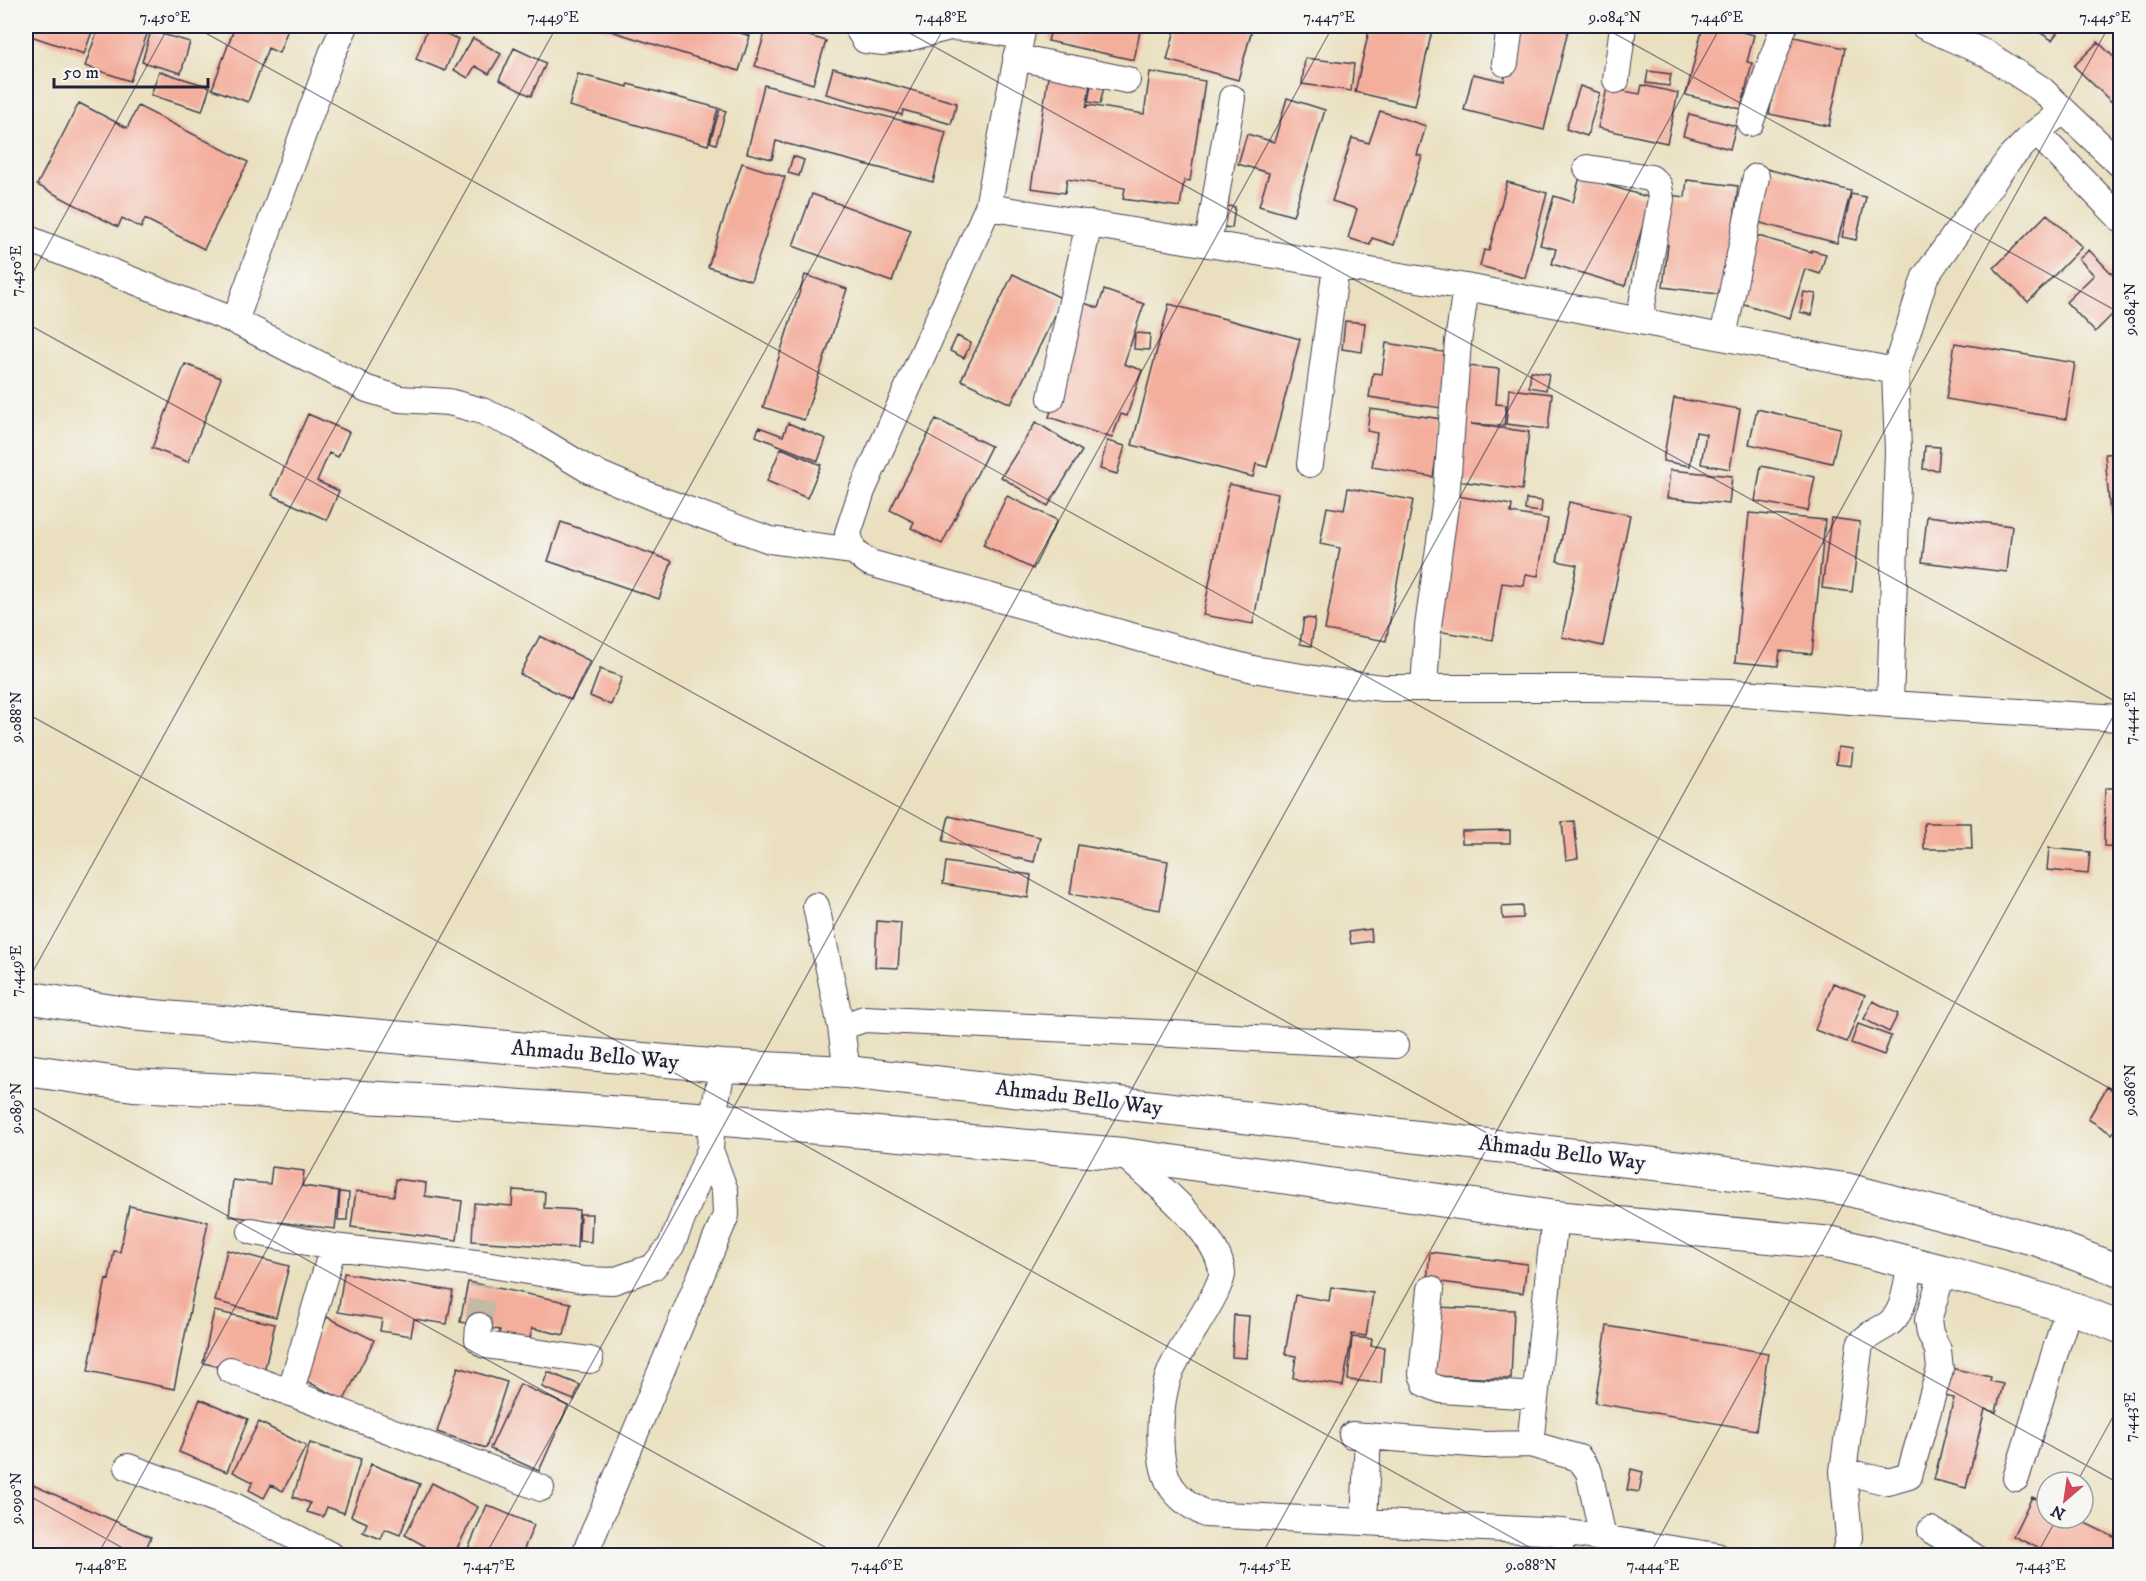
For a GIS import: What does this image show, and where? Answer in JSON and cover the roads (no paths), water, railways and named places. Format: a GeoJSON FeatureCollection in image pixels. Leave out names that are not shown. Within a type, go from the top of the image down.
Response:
{"type":"FeatureCollection","features":[{"type":"Feature","properties":{"kind":"main road","name":"Ahmadu Bello Way"},"geometry":{"type":"LineString","coordinates":[[26,997],[131,1014],[723,1066],[846,1072],[1681,1167],[1846,1189],[2038,1240],[2121,1271]]}},
{"type":"Feature","properties":{"kind":"main road"},"geometry":{"type":"LineString","coordinates":[[26,1070],[133,1085],[495,1104],[712,1119],[1123,1154],[1555,1217],[1833,1243],[2069,1307],[2121,1327]]}},
{"type":"Feature","properties":{"kind":"street"},"geometry":{"type":"LineString","coordinates":[[235,321],[345,26]]}},
{"type":"Feature","properties":{"kind":"street"},"geometry":{"type":"LineString","coordinates":[[856,26],[865,40],[884,42],[904,39],[934,27],[981,29],[1020,40],[1127,80]]}},
{"type":"Feature","properties":{"kind":"street"},"geometry":{"type":"LineString","coordinates":[[1505,63],[1510,26]]}},
{"type":"Feature","properties":{"kind":"street"},"geometry":{"type":"LineString","coordinates":[[1616,80],[1623,26]]}},
{"type":"Feature","properties":{"kind":"street"},"geometry":{"type":"LineString","coordinates":[[1750,123],[1784,26]]}},
{"type":"Feature","properties":{"kind":"street"},"geometry":{"type":"LineString","coordinates":[[1924,26],[1987,54],[2041,89],[2121,164]]}},
{"type":"Feature","properties":{"kind":"street"},"geometry":{"type":"LineString","coordinates":[[853,551],[848,533],[861,491],[988,207],[1020,40]]}},
{"type":"Feature","properties":{"kind":"street"},"geometry":{"type":"LineString","coordinates":[[1208,244],[1232,98]]}},
{"type":"Feature","properties":{"kind":"street"},"geometry":{"type":"LineString","coordinates":[[1890,704],[1898,450],[1895,370],[1924,277],[2009,159],[2036,132],[2063,111]]}},
{"type":"Feature","properties":{"kind":"street"},"geometry":{"type":"LineString","coordinates":[[2036,132],[2121,218]]}},
{"type":"Feature","properties":{"kind":"street"},"geometry":{"type":"LineString","coordinates":[[1587,168],[1651,178],[1659,186],[1661,199],[1639,321]]}},
{"type":"Feature","properties":{"kind":"street"},"geometry":{"type":"LineString","coordinates":[[1723,337],[1756,177]]}},
{"type":"Feature","properties":{"kind":"street"},"geometry":{"type":"LineString","coordinates":[[988,207],[1466,287],[1895,370]]}},
{"type":"Feature","properties":{"kind":"street"},"geometry":{"type":"LineString","coordinates":[[1051,398],[1089,224]]}},
{"type":"Feature","properties":{"kind":"street"},"geometry":{"type":"LineString","coordinates":[[26,238],[235,321],[367,389],[400,399],[449,402],[482,411],[518,427],[589,470],[656,498],[770,540],[853,551],[870,563],[1242,666],[1339,683],[1383,688],[1730,692],[2121,718]]}},
{"type":"Feature","properties":{"kind":"street"},"geometry":{"type":"LineString","coordinates":[[1310,464],[1336,266]]}},
{"type":"Feature","properties":{"kind":"street"},"geometry":{"type":"LineString","coordinates":[[1424,687],[1430,614],[1446,499],[1458,342],[1466,287]]}},
{"type":"Feature","properties":{"kind":"street"},"geometry":{"type":"LineString","coordinates":[[816,906],[841,1027],[846,1072]]}},
{"type":"Feature","properties":{"kind":"street"},"geometry":{"type":"LineString","coordinates":[[841,1027],[864,1019],[1395,1045]]}},
{"type":"Feature","properties":{"kind":"street"},"geometry":{"type":"LineString","coordinates":[[251,1231],[484,1275],[613,1281],[653,1266],[671,1246],[710,1150],[712,1119],[723,1066]]}},
{"type":"Feature","properties":{"kind":"street"},"geometry":{"type":"LineString","coordinates":[[584,1556],[726,1215],[725,1191],[710,1150]]}},
{"type":"Feature","properties":{"kind":"street"},"geometry":{"type":"LineString","coordinates":[[1123,1154],[1182,1206],[1216,1251],[1223,1275],[1206,1312],[1171,1371],[1160,1417],[1160,1452],[1171,1487],[1184,1502],[1205,1514],[1364,1521],[1561,1544],[1603,1538],[1717,1556]]}},
{"type":"Feature","properties":{"kind":"street"},"geometry":{"type":"LineString","coordinates":[[1530,1444],[1555,1217]]}},
{"type":"Feature","properties":{"kind":"street"},"geometry":{"type":"LineString","coordinates":[[290,1393],[333,1247]]}},
{"type":"Feature","properties":{"kind":"street"},"geometry":{"type":"LineString","coordinates":[[1844,1556],[1849,1537],[1843,1471],[1860,1344],[1867,1335],[1888,1324],[1900,1312],[1911,1263]]}},
{"type":"Feature","properties":{"kind":"street"},"geometry":{"type":"LineString","coordinates":[[1843,1471],[1887,1482],[1909,1476],[1940,1369],[1938,1350],[1929,1333],[1928,1320],[1943,1271]]}},
{"type":"Feature","properties":{"kind":"street"},"geometry":{"type":"LineString","coordinates":[[1431,1288],[1422,1374],[1426,1384],[1441,1390],[1535,1396]]}},
{"type":"Feature","properties":{"kind":"street"},"geometry":{"type":"LineString","coordinates":[[2016,1478],[2069,1307]]}},
{"type":"Feature","properties":{"kind":"street"},"geometry":{"type":"LineString","coordinates":[[479,1326],[478,1339],[483,1345],[590,1360]]}},
{"type":"Feature","properties":{"kind":"street"},"geometry":{"type":"LineString","coordinates":[[230,1370],[541,1488]]}},
{"type":"Feature","properties":{"kind":"street"},"geometry":{"type":"LineString","coordinates":[[1364,1521],[1360,1435],[1485,1444],[1530,1444],[1579,1458],[1589,1472],[1603,1538]]}},
{"type":"Feature","properties":{"kind":"street"},"geometry":{"type":"LineString","coordinates":[[128,1467],[232,1505],[332,1556]]}},
{"type":"Feature","properties":{"kind":"street"},"geometry":{"type":"LineString","coordinates":[[1931,1530],[1973,1556]]}},
{"type":"Feature","properties":{"kind":"tunnel"},"geometry":{"type":"LineString","coordinates":[[479,1326],[483,1285]]}}]}
